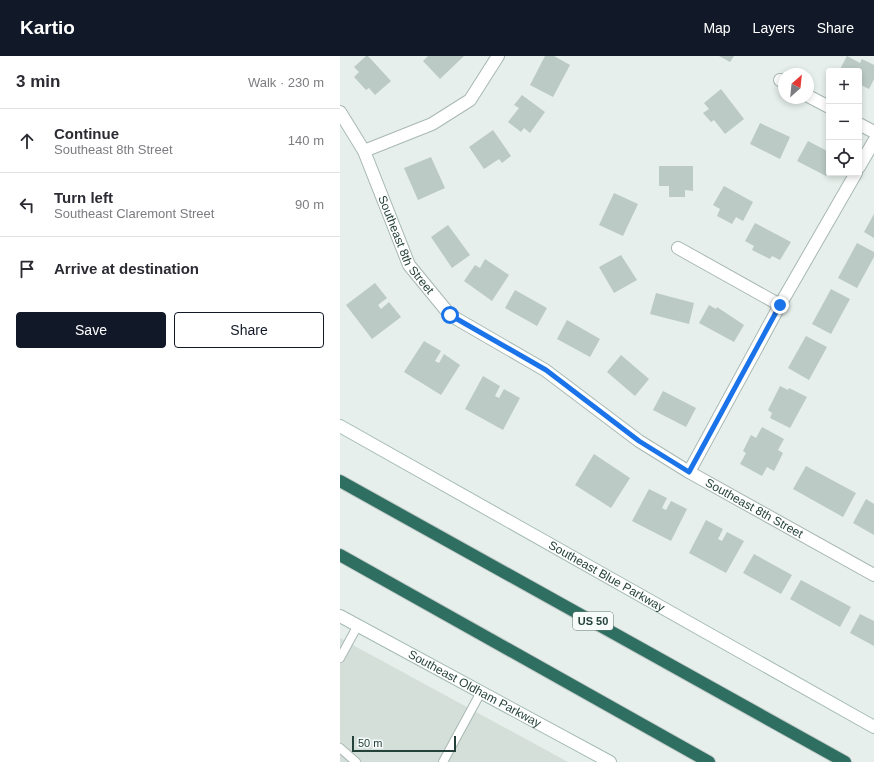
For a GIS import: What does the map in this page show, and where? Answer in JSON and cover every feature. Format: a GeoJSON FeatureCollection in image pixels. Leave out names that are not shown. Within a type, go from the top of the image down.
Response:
{"type":"FeatureCollection","features":[{"type":"Feature","properties":{"kind":"highway","name":"US 50"},"geometry":{"type":"LineString","coordinates":[[340,480],[845,762]]}},
{"type":"Feature","properties":{"kind":"highway"},"geometry":{"type":"LineString","coordinates":[[340,555],[709,762]]}},
{"type":"Feature","properties":{"kind":"street"},"geometry":{"type":"LineString","coordinates":[[364,151],[432,124],[470,100],[498,56]]}},
{"type":"Feature","properties":{"kind":"street"},"geometry":{"type":"LineString","coordinates":[[814,99],[826,105]]}},
{"type":"Feature","properties":{"kind":"street","name":"Southeast 8th Street"},"geometry":{"type":"LineString","coordinates":[[340,112],[364,151],[409,265],[450,315],[546,370],[639,441],[689,472],[874,575]]}},
{"type":"Feature","properties":{"kind":"street"},"geometry":{"type":"LineString","coordinates":[[862,126],[874,132]]}},
{"type":"Feature","properties":{"kind":"street"},"geometry":{"type":"LineString","coordinates":[[862,162],[874,141]]}},
{"type":"Feature","properties":{"kind":"street"},"geometry":{"type":"LineString","coordinates":[[689,472],[780,305],[854,176]]}},
{"type":"Feature","properties":{"kind":"street"},"geometry":{"type":"LineString","coordinates":[[678,248],[780,305]]}},
{"type":"Feature","properties":{"kind":"street","name":"Southeast Blue Parkway"},"geometry":{"type":"LineString","coordinates":[[340,426],[874,727]]}},
{"type":"Feature","properties":{"kind":"street","name":"Southeast Oldham Parkway"},"geometry":{"type":"LineString","coordinates":[[340,616],[610,762]]}},
{"type":"Feature","properties":{"kind":"lane"},"geometry":{"type":"LineString","coordinates":[[340,658],[358,625]]}},
{"type":"Feature","properties":{"kind":"lane"},"geometry":{"type":"LineString","coordinates":[[443,762],[481,692]]}},
{"type":"Feature","properties":{"kind":"lane"},"geometry":{"type":"LineString","coordinates":[[340,748],[356,762]]}},
{"type":"Feature","properties":{"kind":"shaded area"},"geometry":{"type":"Polygon","coordinates":[[[340,638],[568,762],[340,762],[340,638]]]}},
{"type":"Feature","properties":{"kind":"building"},"geometry":{"type":"Polygon","coordinates":[[[366,56],[368,56],[391,81],[375,95],[369,88],[366,90],[354,77],[359,72],[354,67],[366,56]]]}},
{"type":"Feature","properties":{"kind":"building"},"geometry":{"type":"Polygon","coordinates":[[[428,56],[464,56],[440,79],[423,61],[428,56]]]}},
{"type":"Feature","properties":{"kind":"building"},"geometry":{"type":"Polygon","coordinates":[[[545,56],[554,56],[570,65],[553,97],[530,85],[545,56]]]}},
{"type":"Feature","properties":{"kind":"building"},"geometry":{"type":"Polygon","coordinates":[[[719,56],[734,56],[730,62],[719,56]]]}},
{"type":"Feature","properties":{"kind":"building"},"geometry":{"type":"Polygon","coordinates":[[[847,56],[860,63],[862,59],[874,65],[874,79],[869,89],[862,86],[862,68],[841,68],[847,56]]]}},
{"type":"Feature","properties":{"kind":"building"},"geometry":{"type":"Polygon","coordinates":[[[721,89],[744,119],[725,134],[714,120],[711,122],[703,113],[709,109],[704,103],[721,89]]]}},
{"type":"Feature","properties":{"kind":"building"},"geometry":{"type":"Polygon","coordinates":[[[522,95],[545,112],[530,133],[524,128],[521,132],[508,122],[519,108],[514,105],[522,95]]]}},
{"type":"Feature","properties":{"kind":"building"},"geometry":{"type":"Polygon","coordinates":[[[760,123],[790,137],[780,159],[750,144],[760,123]]]}},
{"type":"Feature","properties":{"kind":"building"},"geometry":{"type":"Polygon","coordinates":[[[493,130],[511,156],[502,163],[499,159],[484,169],[469,147],[493,130]]]}},
{"type":"Feature","properties":{"kind":"building"},"geometry":{"type":"Polygon","coordinates":[[[808,141],[826,150],[826,176],[797,161],[808,141]]]}},
{"type":"Feature","properties":{"kind":"building"},"geometry":{"type":"Polygon","coordinates":[[[431,157],[445,188],[418,200],[404,168],[431,157]]]}},
{"type":"Feature","properties":{"kind":"building"},"geometry":{"type":"Polygon","coordinates":[[[659,166],[693,166],[693,191],[685,190],[685,197],[669,197],[669,186],[659,186],[659,166]]]}},
{"type":"Feature","properties":{"kind":"building"},"geometry":{"type":"Polygon","coordinates":[[[724,186],[753,202],[743,221],[736,217],[732,224],[717,216],[720,209],[713,205],[724,186]]]}},
{"type":"Feature","properties":{"kind":"building"},"geometry":{"type":"Polygon","coordinates":[[[614,193],[638,204],[623,236],[599,225],[614,193]]]}},
{"type":"Feature","properties":{"kind":"building"},"geometry":{"type":"Polygon","coordinates":[[[874,214],[874,238],[864,232],[874,214]]]}},
{"type":"Feature","properties":{"kind":"building"},"geometry":{"type":"Polygon","coordinates":[[[755,223],[791,242],[780,260],[772,256],[770,259],[752,250],[754,246],[745,241],[755,223]]]}},
{"type":"Feature","properties":{"kind":"building"},"geometry":{"type":"Polygon","coordinates":[[[448,225],[470,255],[452,268],[431,237],[448,225]]]}},
{"type":"Feature","properties":{"kind":"building"},"geometry":{"type":"Polygon","coordinates":[[[857,243],[874,252],[874,257],[857,288],[838,278],[857,243]]]}},
{"type":"Feature","properties":{"kind":"building"},"geometry":{"type":"Polygon","coordinates":[[[621,255],[637,280],[614,293],[599,267],[621,255]]]}},
{"type":"Feature","properties":{"kind":"building"},"geometry":{"type":"Polygon","coordinates":[[[485,259],[509,275],[492,301],[464,281],[475,265],[480,268],[485,259]]]}},
{"type":"Feature","properties":{"kind":"building"},"geometry":{"type":"Polygon","coordinates":[[[375,283],[387,298],[378,305],[381,309],[389,302],[401,317],[372,339],[346,305],[375,283]]]}},
{"type":"Feature","properties":{"kind":"building"},"geometry":{"type":"Polygon","coordinates":[[[831,289],[850,299],[831,334],[812,324],[831,289]]]}},
{"type":"Feature","properties":{"kind":"building"},"geometry":{"type":"Polygon","coordinates":[[[515,290],[547,308],[537,326],[505,308],[515,290]]]}},
{"type":"Feature","properties":{"kind":"building"},"geometry":{"type":"Polygon","coordinates":[[[656,293],[694,303],[689,324],[650,314],[656,293]]]}},
{"type":"Feature","properties":{"kind":"building"},"geometry":{"type":"Polygon","coordinates":[[[709,305],[716,309],[717,307],[744,325],[734,342],[699,323],[709,305]]]}},
{"type":"Feature","properties":{"kind":"building"},"geometry":{"type":"Polygon","coordinates":[[[567,320],[600,339],[590,357],[557,339],[567,320]]]}},
{"type":"Feature","properties":{"kind":"building"},"geometry":{"type":"Polygon","coordinates":[[[806,336],[827,347],[809,380],[788,368],[806,336]]]}},
{"type":"Feature","properties":{"kind":"building"},"geometry":{"type":"Polygon","coordinates":[[[424,341],[441,351],[435,361],[439,363],[444,354],[460,365],[441,395],[404,372],[424,341]]]}},
{"type":"Feature","properties":{"kind":"building"},"geometry":{"type":"Polygon","coordinates":[[[621,355],[649,379],[635,396],[607,372],[621,355]]]}},
{"type":"Feature","properties":{"kind":"building"},"geometry":{"type":"Polygon","coordinates":[[[483,376],[500,386],[495,396],[499,398],[504,389],[520,398],[503,430],[465,409],[483,376]]]}},
{"type":"Feature","properties":{"kind":"building"},"geometry":{"type":"Polygon","coordinates":[[[780,386],[788,390],[789,388],[807,397],[790,428],[770,418],[772,413],[768,410],[780,386]]]}},
{"type":"Feature","properties":{"kind":"building"},"geometry":{"type":"Polygon","coordinates":[[[663,391],[696,408],[686,427],[653,410],[663,391]]]}},
{"type":"Feature","properties":{"kind":"building"},"geometry":{"type":"Polygon","coordinates":[[[762,427],[784,439],[778,450],[783,453],[774,471],[767,467],[762,476],[740,464],[746,453],[743,451],[751,435],[756,438],[762,427]]]}},
{"type":"Feature","properties":{"kind":"building"},"geometry":{"type":"Polygon","coordinates":[[[594,454],[630,478],[611,508],[575,485],[594,454]]]}},
{"type":"Feature","properties":{"kind":"building"},"geometry":{"type":"Polygon","coordinates":[[[806,466],[856,493],[843,517],[793,489],[806,466]]]}},
{"type":"Feature","properties":{"kind":"building"},"geometry":{"type":"Polygon","coordinates":[[[649,489],[667,498],[662,508],[666,510],[671,501],[687,509],[671,541],[632,521],[649,489]]]}},
{"type":"Feature","properties":{"kind":"building"},"geometry":{"type":"Polygon","coordinates":[[[866,499],[874,504],[874,535],[853,523],[866,499]]]}},
{"type":"Feature","properties":{"kind":"building"},"geometry":{"type":"Polygon","coordinates":[[[706,520],[723,529],[718,539],[722,541],[727,532],[744,541],[726,573],[689,553],[706,520]]]}},
{"type":"Feature","properties":{"kind":"building"},"geometry":{"type":"Polygon","coordinates":[[[754,554],[792,575],[781,594],[743,573],[754,554]]]}},
{"type":"Feature","properties":{"kind":"building"},"geometry":{"type":"Polygon","coordinates":[[[801,580],[851,607],[840,627],[790,599],[801,580]]]}},
{"type":"Feature","properties":{"kind":"building"},"geometry":{"type":"Polygon","coordinates":[[[860,614],[874,621],[874,646],[850,633],[860,614]]]}},
{"type":"Feature","properties":{"kind":"route"},"geometry":{"type":"LineString","coordinates":[[450,315],[546,370],[639,441],[689,472],[780,305]]}}]}
